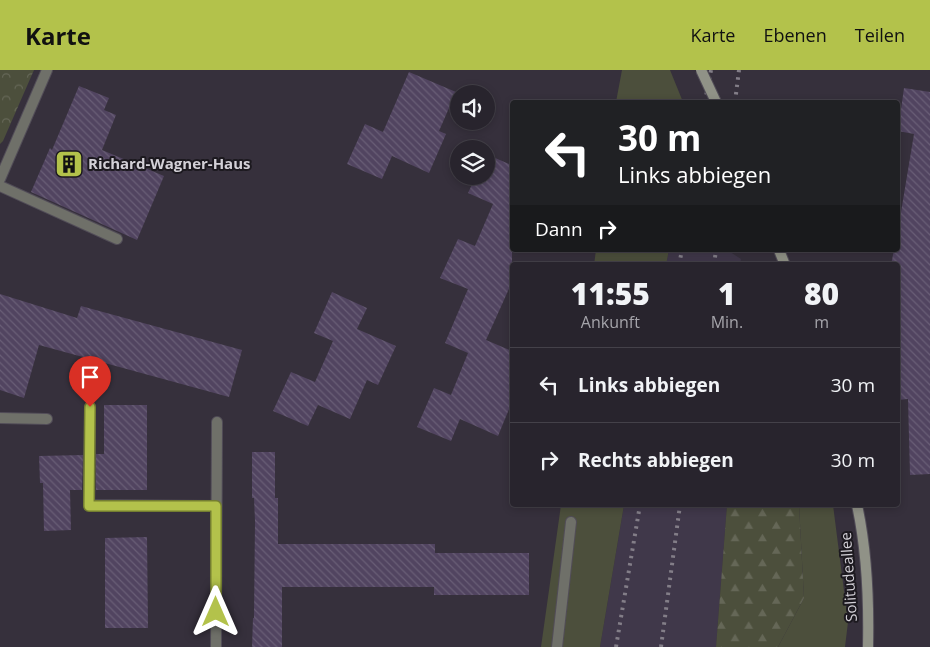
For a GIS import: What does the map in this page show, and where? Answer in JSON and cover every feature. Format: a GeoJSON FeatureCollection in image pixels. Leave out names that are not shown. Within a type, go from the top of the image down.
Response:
{"type":"FeatureCollection","features":[{"type":"Feature","properties":{"kind":"main road"},"geometry":{"type":"LineString","coordinates":[[701,70],[715,100]]}},
{"type":"Feature","properties":{"kind":"main road","name":"Solitudeallee"},"geometry":{"type":"LineString","coordinates":[[857,507],[865,565],[868,647]]}},
{"type":"Feature","properties":{"kind":"street"},"geometry":{"type":"LineString","coordinates":[[0,180],[47,70]]}},
{"type":"Feature","properties":{"kind":"street"},"geometry":{"type":"LineString","coordinates":[[0,186],[117,239]]}},
{"type":"Feature","properties":{"kind":"street"},"geometry":{"type":"LineString","coordinates":[[90,407],[89,506],[216,506]]}},
{"type":"Feature","properties":{"kind":"street"},"geometry":{"type":"LineString","coordinates":[[0,418],[47,419]]}},
{"type":"Feature","properties":{"kind":"street"},"geometry":{"type":"LineString","coordinates":[[216,422],[216,647]]}},
{"type":"Feature","properties":{"kind":"street"},"geometry":{"type":"LineString","coordinates":[[557,647],[571,522]]}},
{"type":"Feature","properties":{"kind":"shaded area"},"geometry":{"type":"Polygon","coordinates":[[[669,252],[730,252],[741,259],[740,262],[667,262],[669,252]]]}},
{"type":"Feature","properties":{"kind":"shaded area"},"geometry":{"type":"Polygon","coordinates":[[[624,507],[727,507],[716,647],[600,647],[624,507]]]}},
{"type":"Feature","properties":{"kind":"green space"},"geometry":{"type":"Polygon","coordinates":[[[0,70],[34,70],[0,144],[0,70]]]}},
{"type":"Feature","properties":{"kind":"green space"},"geometry":{"type":"Polygon","coordinates":[[[622,70],[670,70],[682,100],[616,100],[622,70]]]}},
{"type":"Feature","properties":{"kind":"green space"},"geometry":{"type":"Polygon","coordinates":[[[596,252],[669,252],[667,262],[594,262],[596,252]]]}},
{"type":"Feature","properties":{"kind":"green space"},"geometry":{"type":"Polygon","coordinates":[[[561,507],[624,507],[600,647],[541,647],[561,507]]]}},
{"type":"Feature","properties":{"kind":"green space"},"geometry":{"type":"Polygon","coordinates":[[[727,507],[799,507],[804,598],[778,647],[716,647],[727,507]]]}},
{"type":"Feature","properties":{"kind":"green space"},"geometry":{"type":"Polygon","coordinates":[[[799,507],[833,507],[848,622],[845,647],[778,647],[804,598],[799,507]]]}},
{"type":"Feature","properties":{"kind":"building"},"geometry":{"type":"Polygon","coordinates":[[[409,72],[450,89],[450,106],[439,131],[446,134],[429,173],[392,156],[382,179],[347,164],[365,124],[383,132],[409,72]]]}},
{"type":"Feature","properties":{"kind":"building","name":"Richard-Wagner-Haus"},"geometry":{"type":"Polygon","coordinates":[[[79,86],[109,98],[104,110],[116,115],[102,150],[164,176],[137,240],[31,192],[50,148],[52,150],[79,86]]]}},
{"type":"Feature","properties":{"kind":"building"},"geometry":{"type":"Polygon","coordinates":[[[904,88],[930,92],[930,474],[910,475],[908,399],[900,400],[900,262],[892,262],[894,252],[900,252],[900,218],[914,134],[900,131],[904,88]]]}},
{"type":"Feature","properties":{"kind":"building"},"geometry":{"type":"Polygon","coordinates":[[[495,158],[509,164],[510,162],[510,252],[512,252],[512,262],[510,262],[510,286],[486,340],[510,350],[510,407],[498,436],[460,419],[451,441],[417,427],[434,388],[451,395],[468,353],[445,343],[468,289],[440,278],[458,239],[475,246],[493,204],[468,193],[472,185],[495,185],[495,158]]]}},
{"type":"Feature","properties":{"kind":"building"},"geometry":{"type":"Polygon","coordinates":[[[332,292],[367,308],[357,329],[396,346],[378,385],[367,380],[350,419],[318,405],[308,426],[273,411],[291,372],[315,382],[333,341],[314,333],[332,292]]]}},
{"type":"Feature","properties":{"kind":"building"},"geometry":{"type":"Polygon","coordinates":[[[0,294],[77,318],[81,306],[242,350],[229,397],[39,345],[24,398],[0,390],[0,294]]]}},
{"type":"Feature","properties":{"kind":"building"},"geometry":{"type":"Polygon","coordinates":[[[104,405],[147,405],[147,490],[96,490],[96,454],[104,454],[104,405]]]}},
{"type":"Feature","properties":{"kind":"building"},"geometry":{"type":"Polygon","coordinates":[[[252,452],[275,452],[278,544],[435,544],[435,553],[529,553],[529,595],[434,595],[434,587],[282,587],[282,647],[252,647],[255,521],[254,498],[252,498],[252,452]]]}},
{"type":"Feature","properties":{"kind":"building"},"geometry":{"type":"Polygon","coordinates":[[[83,455],[82,490],[70,490],[71,530],[44,531],[43,483],[40,483],[39,456],[83,455]]]}},
{"type":"Feature","properties":{"kind":"building"},"geometry":{"type":"Polygon","coordinates":[[[147,537],[148,628],[105,628],[105,538],[147,537]]]}},
{"type":"Feature","properties":{"kind":"railway"},"geometry":{"type":"LineString","coordinates":[[705,100],[711,70]]}},
{"type":"Feature","properties":{"kind":"railway"},"geometry":{"type":"LineString","coordinates":[[735,100],[739,70]]}},
{"type":"Feature","properties":{"kind":"railway"},"geometry":{"type":"LineString","coordinates":[[680,262],[682,252]]}},
{"type":"Feature","properties":{"kind":"railway"},"geometry":{"type":"LineString","coordinates":[[714,262],[716,252]]}},
{"type":"Feature","properties":{"kind":"railway"},"geometry":{"type":"LineString","coordinates":[[616,647],[640,507]]}},
{"type":"Feature","properties":{"kind":"railway"},"geometry":{"type":"LineString","coordinates":[[661,647],[680,507]]}},
{"type":"Feature","properties":{"kind":"place","name":"Richard-Wagner-Haus"},"geometry":{"type":"Point","coordinates":[69,164]}},
{"type":"Feature","properties":{"kind":"route"},"geometry":{"type":"LineString","coordinates":[[90,407],[89,506],[216,506],[216,612]]}}]}
